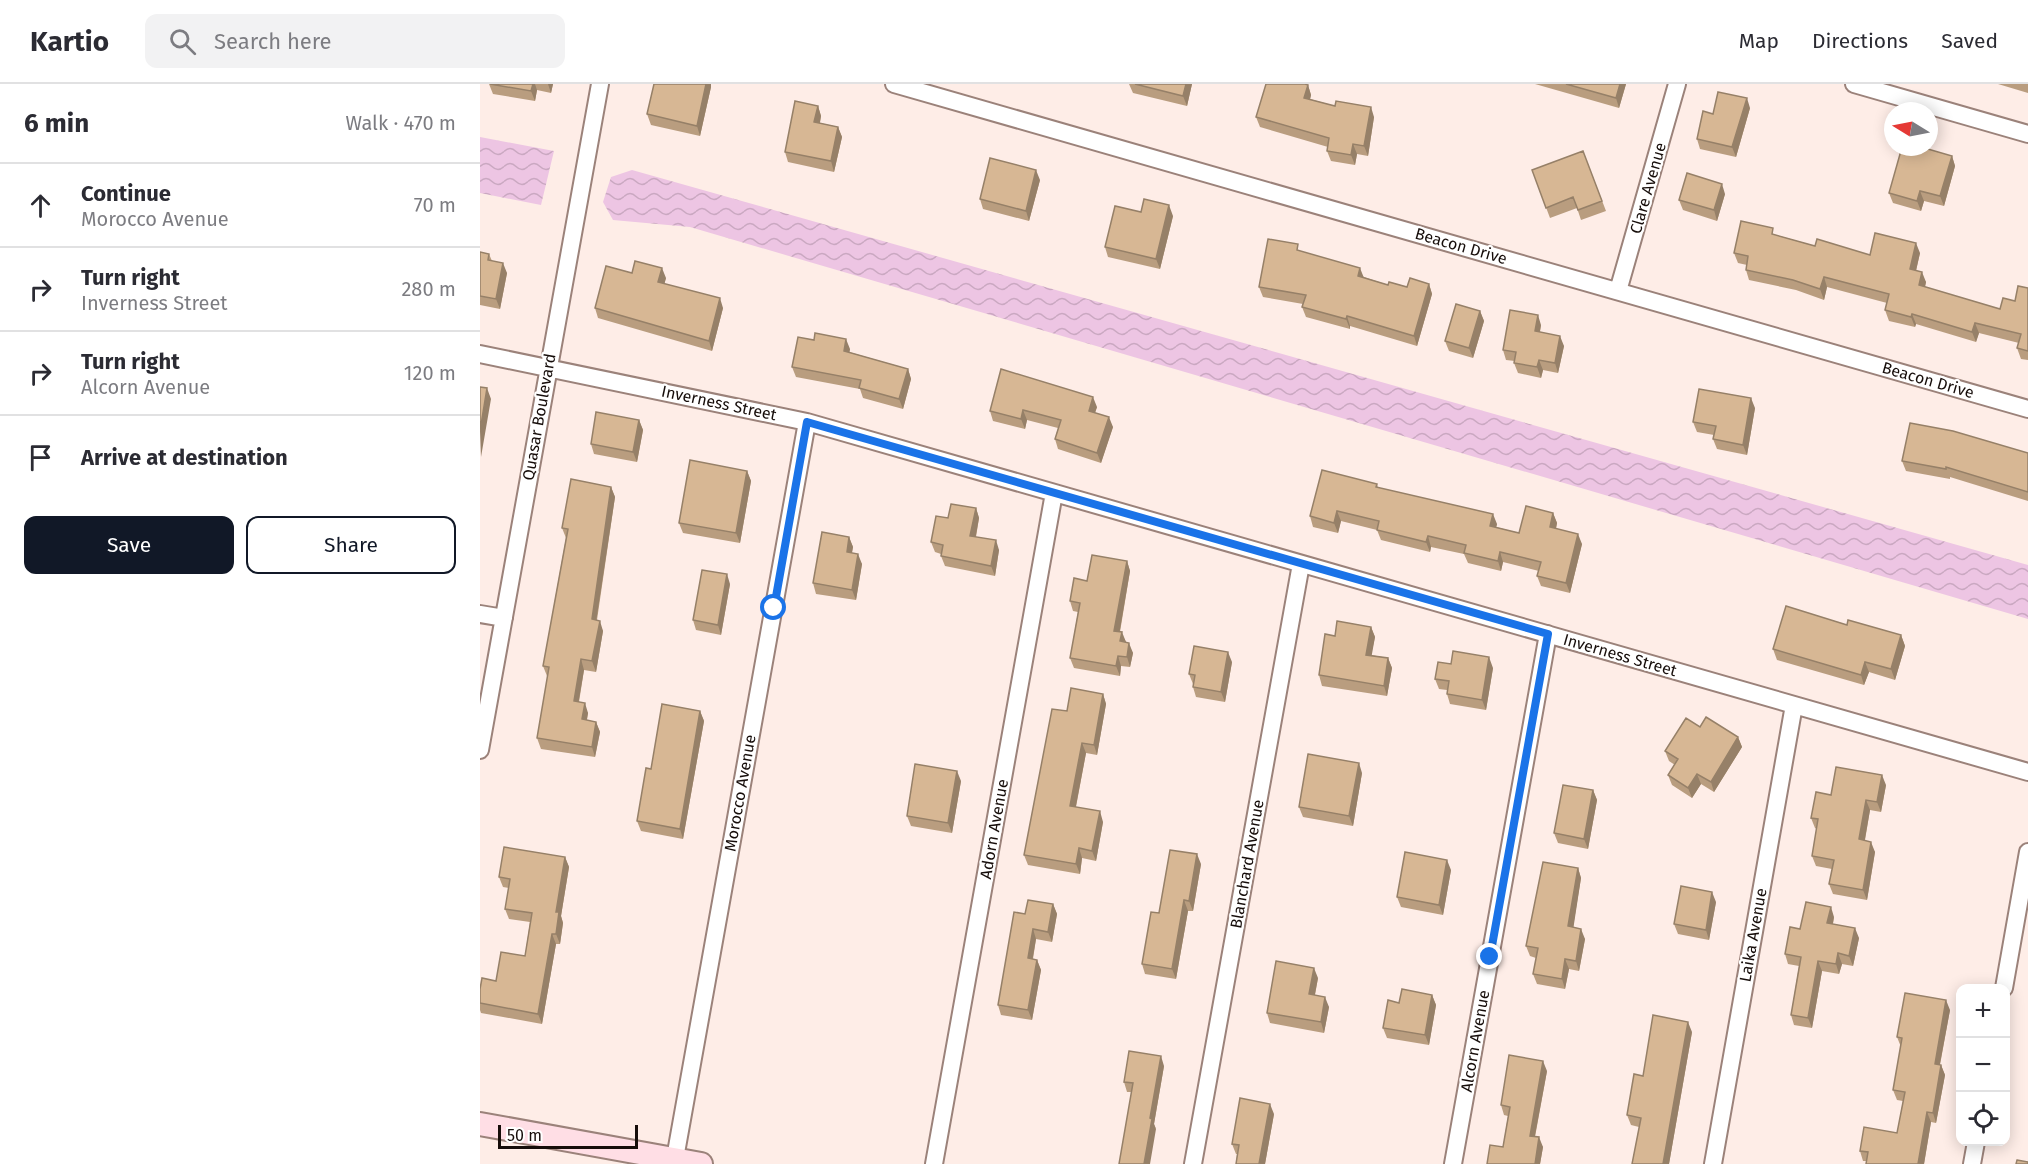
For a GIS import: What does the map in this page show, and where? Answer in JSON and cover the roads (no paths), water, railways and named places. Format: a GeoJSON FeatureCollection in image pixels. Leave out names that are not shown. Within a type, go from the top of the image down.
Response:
{"type":"FeatureCollection","features":[{"type":"Feature","properties":{"kind":"street","name":"Quasar Boulevard"},"geometry":{"type":"LineString","coordinates":[[480,750],[600,84]]}},
{"type":"Feature","properties":{"kind":"street","name":"Beacon Drive"},"geometry":{"type":"LineString","coordinates":[[894,84],[2028,408]]}},
{"type":"Feature","properties":{"kind":"street","name":"Clare Avenue"},"geometry":{"type":"LineString","coordinates":[[1618,291],[1677,84]]}},
{"type":"Feature","properties":{"kind":"street"},"geometry":{"type":"LineString","coordinates":[[1854,84],[2028,134]]}},
{"type":"Feature","properties":{"kind":"street","name":"Inverness Street"},"geometry":{"type":"LineString","coordinates":[[480,354],[548,366],[807,422],[2028,772]]}},
{"type":"Feature","properties":{"kind":"street","name":"Morocco Avenue"},"geometry":{"type":"LineString","coordinates":[[675,1162],[807,422]]}},
{"type":"Feature","properties":{"kind":"street","name":"Adorn Avenue"},"geometry":{"type":"LineString","coordinates":[[934,1164],[1054,493]]}},
{"type":"Feature","properties":{"kind":"street","name":"Blanchard Avenue"},"geometry":{"type":"LineString","coordinates":[[1193,1164],[1301,564]]}},
{"type":"Feature","properties":{"kind":"street"},"geometry":{"type":"LineString","coordinates":[[480,614],[504,618]]}},
{"type":"Feature","properties":{"kind":"street","name":"Alcorn Avenue"},"geometry":{"type":"LineString","coordinates":[[1453,1164],[1548,634]]}},
{"type":"Feature","properties":{"kind":"street","name":"Laika Avenue"},"geometry":{"type":"LineString","coordinates":[[1713,1164],[1794,705]]}},
{"type":"Feature","properties":{"kind":"street"},"geometry":{"type":"LineString","coordinates":[[2005,984],[2028,852]]}},
{"type":"Feature","properties":{"kind":"street"},"geometry":{"type":"LineString","coordinates":[[480,1124],[675,1162],[701,1164]]}},
{"type":"Feature","properties":{"kind":"street"},"geometry":{"type":"LineString","coordinates":[[1972,1164],[1975,1146]]}},
{"type":"Feature","properties":{"kind":"water"},"geometry":{"type":"Polygon","coordinates":[[[480,137],[554,151],[541,205],[480,193],[480,137]]]}},
{"type":"Feature","properties":{"kind":"water"},"geometry":{"type":"Polygon","coordinates":[[[632,170],[2028,565],[2028,619],[690,227],[613,220],[603,202],[611,177],[632,170]]]}}]}
